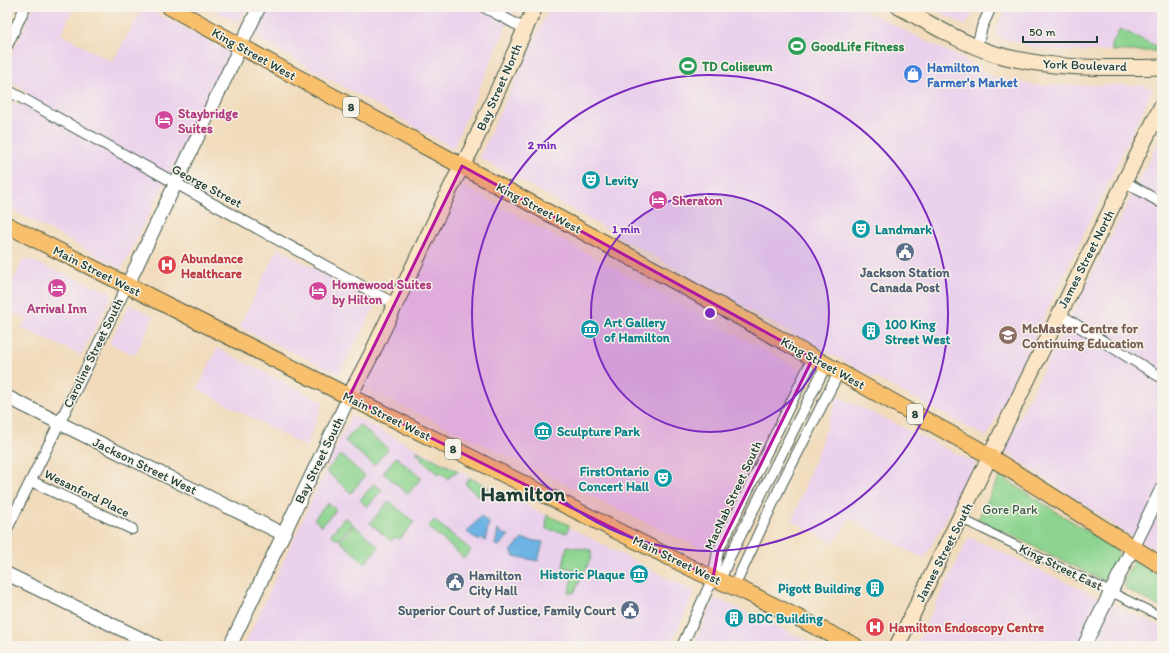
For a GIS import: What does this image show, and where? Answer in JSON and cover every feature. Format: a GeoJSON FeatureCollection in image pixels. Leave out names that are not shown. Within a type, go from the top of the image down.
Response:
{"type":"FeatureCollection","features":[{"type":"Feature","properties":{"kind":"main road","name":"King Street West"},"geometry":{"type":"LineString","coordinates":[[170,7],[826,365],[990,457]]}},
{"type":"Feature","properties":{"kind":"main road","name":"Bay Street North"},"geometry":{"type":"LineString","coordinates":[[462,166],[471,150],[535,7]]}},
{"type":"Feature","properties":{"kind":"main road","name":"York Boulevard"},"geometry":{"type":"LineString","coordinates":[[899,7],[977,46],[991,52],[1022,60],[1055,66],[1162,67]]}},
{"type":"Feature","properties":{"kind":"main road","name":"James Street North"},"geometry":{"type":"LineString","coordinates":[[990,457],[1162,105]]}},
{"type":"Feature","properties":{"kind":"main road","name":"Bay Street South"},"geometry":{"type":"LineString","coordinates":[[349,397],[396,304],[462,166]]}},
{"type":"Feature","properties":{"kind":"main road","name":"Main Street West"},"geometry":{"type":"LineString","coordinates":[[7,225],[349,397],[722,582],[855,646]]}},
{"type":"Feature","properties":{"kind":"main road","name":"James Street South"},"geometry":{"type":"LineString","coordinates":[[897,646],[990,457]]}},
{"type":"Feature","properties":{"kind":"main road","name":"8"},"geometry":{"type":"LineString","coordinates":[[990,457],[1162,566]]}},
{"type":"Feature","properties":{"kind":"street"},"geometry":{"type":"LineString","coordinates":[[7,46],[25,7]]}},
{"type":"Feature","properties":{"kind":"street","name":"Caroline Street South"},"geometry":{"type":"LineString","coordinates":[[7,529],[127,286],[174,183],[260,7]]}},
{"type":"Feature","properties":{"kind":"street"},"geometry":{"type":"LineString","coordinates":[[484,7],[524,29]]}},
{"type":"Feature","properties":{"kind":"street"},"geometry":{"type":"LineString","coordinates":[[977,46],[982,27],[991,7]]}},
{"type":"Feature","properties":{"kind":"street","name":"George Street"},"geometry":{"type":"LineString","coordinates":[[7,90],[396,304]]}},
{"type":"Feature","properties":{"kind":"street"},"geometry":{"type":"LineString","coordinates":[[1125,182],[1162,203]]}},
{"type":"Feature","properties":{"kind":"street"},"geometry":{"type":"LineString","coordinates":[[1059,314],[1162,378]]}},
{"type":"Feature","properties":{"kind":"street","name":"MacNab Street South"},"geometry":{"type":"LineString","coordinates":[[682,646],[782,483],[826,365]]}},
{"type":"Feature","properties":{"kind":"street","name":"MacNab Street South"},"geometry":{"type":"LineString","coordinates":[[722,582],[718,551],[826,365]]}},
{"type":"Feature","properties":{"kind":"street","name":"MacNab Street South"},"geometry":{"type":"LineString","coordinates":[[722,582],[729,558],[826,365]]}},
{"type":"Feature","properties":{"kind":"street","name":"Bay Street South"},"geometry":{"type":"LineString","coordinates":[[230,646],[349,397]]}},
{"type":"Feature","properties":{"kind":"street","name":"Jackson Street West"},"geometry":{"type":"LineString","coordinates":[[7,398],[283,534]]}},
{"type":"Feature","properties":{"kind":"street","name":"Wesanford Place"},"geometry":{"type":"LineString","coordinates":[[31,481],[132,529]]}},
{"type":"Feature","properties":{"kind":"street"},"geometry":{"type":"LineString","coordinates":[[1084,646],[1162,489]]}},
{"type":"Feature","properties":{"kind":"street","name":"King Street East"},"geometry":{"type":"LineString","coordinates":[[960,518],[1162,616]]}},
{"type":"Feature","properties":{"kind":"street"},"geometry":{"type":"LineString","coordinates":[[7,574],[156,646]]}},
{"type":"Feature","properties":{"kind":"highlighted area"},"geometry":{"type":"Polygon","coordinates":[[[462,166],[813,358],[718,551],[713,578],[349,397],[462,166]]]}},
{"type":"Feature","properties":{"kind":"shaded area"},"geometry":{"type":"Polygon","coordinates":[[[33,7],[70,7],[73,9],[61,34],[112,62],[144,7],[230,52],[122,269],[7,207],[7,99],[20,106],[27,91],[7,80],[7,64],[33,7]]]}},
{"type":"Feature","properties":{"kind":"shaded area"},"geometry":{"type":"Polygon","coordinates":[[[207,7],[248,7],[239,23],[207,7]]]}},
{"type":"Feature","properties":{"kind":"shaded area"},"geometry":{"type":"Polygon","coordinates":[[[268,7],[515,7],[453,148],[253,36],[268,7]]]}},
{"type":"Feature","properties":{"kind":"shaded area"},"geometry":{"type":"Polygon","coordinates":[[[550,7],[858,7],[961,58],[993,77],[1034,85],[1143,85],[1151,88],[1152,90],[1149,97],[987,437],[774,324],[479,157],[550,7]]]}},
{"type":"Feature","properties":{"kind":"shaded area"},"geometry":{"type":"Polygon","coordinates":[[[930,7],[976,7],[966,26],[930,7]]]}},
{"type":"Feature","properties":{"kind":"shaded area"},"geometry":{"type":"Polygon","coordinates":[[[1007,7],[1162,7],[1162,49],[1120,29],[1112,44],[1112,51],[1069,51],[1037,48],[997,36],[996,30],[1007,7]]]}},
{"type":"Feature","properties":{"kind":"shaded area"},"geometry":{"type":"Polygon","coordinates":[[[1162,135],[1162,553],[1128,534],[1003,450],[1162,135]]]}},
{"type":"Feature","properties":{"kind":"shaded area"},"geometry":{"type":"Polygon","coordinates":[[[463,186],[803,371],[708,552],[361,386],[463,186]]]}},
{"type":"Feature","properties":{"kind":"shaded area"},"geometry":{"type":"Polygon","coordinates":[[[278,248],[377,303],[339,374],[239,327],[278,248]]]}},
{"type":"Feature","properties":{"kind":"shaded area"},"geometry":{"type":"Polygon","coordinates":[[[24,258],[113,293],[81,355],[21,328],[27,319],[7,309],[7,294],[24,258]]]}},
{"type":"Feature","properties":{"kind":"shaded area"},"geometry":{"type":"Polygon","coordinates":[[[130,304],[154,317],[135,355],[109,343],[130,304]]]}},
{"type":"Feature","properties":{"kind":"shaded area"},"geometry":{"type":"Polygon","coordinates":[[[217,348],[323,402],[306,447],[198,389],[217,348]]]}},
{"type":"Feature","properties":{"kind":"shaded area"},"geometry":{"type":"Polygon","coordinates":[[[838,396],[976,463],[924,559],[849,518],[834,543],[792,521],[838,396]]]}},
{"type":"Feature","properties":{"kind":"shaded area"},"geometry":{"type":"Polygon","coordinates":[[[351,415],[695,592],[670,646],[244,646],[351,415]]]}},
{"type":"Feature","properties":{"kind":"shaded area"},"geometry":{"type":"Polygon","coordinates":[[[969,537],[1162,627],[1162,646],[915,646],[969,537]]]}},
{"type":"Feature","properties":{"kind":"shaded area","name":"BDC Building"},"geometry":{"type":"Polygon","coordinates":[[[715,598],[819,646],[693,646],[715,598]]]}},
{"type":"Feature","properties":{"kind":"green space"},"geometry":{"type":"Polygon","coordinates":[[[1120,29],[1162,49],[1162,51],[1112,51],[1112,44],[1120,29]]]}},
{"type":"Feature","properties":{"kind":"green space"},"geometry":{"type":"Polygon","coordinates":[[[359,425],[388,449],[374,465],[345,441],[359,425]]]}},
{"type":"Feature","properties":{"kind":"green space"},"geometry":{"type":"Polygon","coordinates":[[[417,451],[458,471],[456,474],[453,473],[448,479],[439,472],[438,474],[420,459],[422,457],[416,452],[417,451]]]}},
{"type":"Feature","properties":{"kind":"green space"},"geometry":{"type":"Polygon","coordinates":[[[341,455],[365,476],[351,493],[326,471],[341,455]]]}},
{"type":"Feature","properties":{"kind":"green space"},"geometry":{"type":"Polygon","coordinates":[[[396,457],[421,478],[408,494],[383,473],[396,457]]]}},
{"type":"Feature","properties":{"kind":"green space","name":"Gore Park"},"geometry":{"type":"Polygon","coordinates":[[[1000,476],[1117,550],[1120,559],[1109,581],[1106,582],[978,519],[1000,476]]]}},
{"type":"Feature","properties":{"kind":"green space"},"geometry":{"type":"Polygon","coordinates":[[[470,478],[490,488],[480,497],[465,484],[470,478]]]}},
{"type":"Feature","properties":{"kind":"green space"},"geometry":{"type":"Polygon","coordinates":[[[374,484],[382,490],[367,507],[360,500],[374,484]]]}},
{"type":"Feature","properties":{"kind":"green space"},"geometry":{"type":"Polygon","coordinates":[[[389,501],[414,522],[399,540],[396,537],[391,541],[370,523],[389,501]]]}},
{"type":"Feature","properties":{"kind":"green space"},"geometry":{"type":"Polygon","coordinates":[[[328,503],[336,510],[322,526],[314,519],[328,503]]]}},
{"type":"Feature","properties":{"kind":"green space"},"geometry":{"type":"Polygon","coordinates":[[[547,515],[569,525],[567,533],[546,529],[547,515]]]}},
{"type":"Feature","properties":{"kind":"green space"},"geometry":{"type":"Polygon","coordinates":[[[345,517],[353,524],[338,540],[331,534],[345,517]]]}},
{"type":"Feature","properties":{"kind":"green space"},"geometry":{"type":"Polygon","coordinates":[[[434,520],[471,550],[464,558],[428,527],[434,520]]]}},
{"type":"Feature","properties":{"kind":"green space"},"geometry":{"type":"Polygon","coordinates":[[[354,525],[379,547],[365,563],[340,541],[354,525]]]}},
{"type":"Feature","properties":{"kind":"green space"},"geometry":{"type":"Polygon","coordinates":[[[567,546],[591,550],[591,558],[574,593],[569,593],[574,569],[563,567],[567,546]]]}},
{"type":"Feature","properties":{"kind":"green space"},"geometry":{"type":"Polygon","coordinates":[[[1134,560],[1162,578],[1162,608],[1126,589],[1124,582],[1134,560]]]}},
{"type":"Feature","properties":{"kind":"water"},"geometry":{"type":"Polygon","coordinates":[[[481,516],[489,523],[485,541],[482,538],[479,541],[467,532],[481,516]]]}},
{"type":"Feature","properties":{"kind":"water"},"geometry":{"type":"Polygon","coordinates":[[[498,530],[503,534],[509,535],[499,546],[495,545],[498,530]]]}},
{"type":"Feature","properties":{"kind":"water"},"geometry":{"type":"Polygon","coordinates":[[[522,539],[543,542],[538,561],[513,556],[513,553],[510,552],[522,539]]]}},
{"type":"Feature","properties":{"kind":"place","name":"GoodLife Fitness"},"geometry":{"type":"Point","coordinates":[797,46]}},
{"type":"Feature","properties":{"kind":"place","name":"TD Coliseum"},"geometry":{"type":"Point","coordinates":[688,66]}},
{"type":"Feature","properties":{"kind":"place","name":"Hamilton Farmer's Market"},"geometry":{"type":"Point","coordinates":[913,74]}},
{"type":"Feature","properties":{"kind":"place","name":"Staybridge Suites"},"geometry":{"type":"Point","coordinates":[164,120]}},
{"type":"Feature","properties":{"kind":"place","name":"Levity"},"geometry":{"type":"Point","coordinates":[591,180]}},
{"type":"Feature","properties":{"kind":"place","name":"Sheraton"},"geometry":{"type":"Point","coordinates":[658,200]}},
{"type":"Feature","properties":{"kind":"place","name":"Landmark"},"geometry":{"type":"Point","coordinates":[861,229]}},
{"type":"Feature","properties":{"kind":"place","name":"Jackson Station Canada Post"},"geometry":{"type":"Point","coordinates":[905,252]}},
{"type":"Feature","properties":{"kind":"place","name":"Abundance Healthcare"},"geometry":{"type":"Point","coordinates":[167,265]}},
{"type":"Feature","properties":{"kind":"place","name":"Arrival Inn"},"geometry":{"type":"Point","coordinates":[57,288]}},
{"type":"Feature","properties":{"kind":"place","name":"Homewood Suites by Hilton"},"geometry":{"type":"Point","coordinates":[318,291]}},
{"type":"Feature","properties":{"kind":"place","name":"Art Gallery of Hamilton"},"geometry":{"type":"Point","coordinates":[590,329]}},
{"type":"Feature","properties":{"kind":"place","name":"100 King Street West"},"geometry":{"type":"Point","coordinates":[871,331]}},
{"type":"Feature","properties":{"kind":"place","name":"McMaster Centre for Continuing Education"},"geometry":{"type":"Point","coordinates":[1008,335]}},
{"type":"Feature","properties":{"kind":"place","name":"Sculpture Park"},"geometry":{"type":"Point","coordinates":[543,431]}},
{"type":"Feature","properties":{"kind":"place","name":"FirstOntario Concert Hall"},"geometry":{"type":"Point","coordinates":[663,478]}},
{"type":"Feature","properties":{"kind":"place","name":"Historic Plaque"},"geometry":{"type":"Point","coordinates":[639,574]}},
{"type":"Feature","properties":{"kind":"place","name":"Hamilton City Hall"},"geometry":{"type":"Point","coordinates":[455,582]}},
{"type":"Feature","properties":{"kind":"place","name":"Pigott Building"},"geometry":{"type":"Point","coordinates":[875,588]}},
{"type":"Feature","properties":{"kind":"place","name":"Superior Court of Justice, Family Court"},"geometry":{"type":"Point","coordinates":[630,610]}},
{"type":"Feature","properties":{"kind":"place","name":"BDC Building"},"geometry":{"type":"Point","coordinates":[734,618]}},
{"type":"Feature","properties":{"kind":"place","name":"Hamilton Endoscopy Centre"},"geometry":{"type":"Point","coordinates":[875,627]}},
{"type":"Feature","properties":{"kind":"district","name":"Hamilton"},"geometry":{"type":"Point","coordinates":[523,493]}}]}
